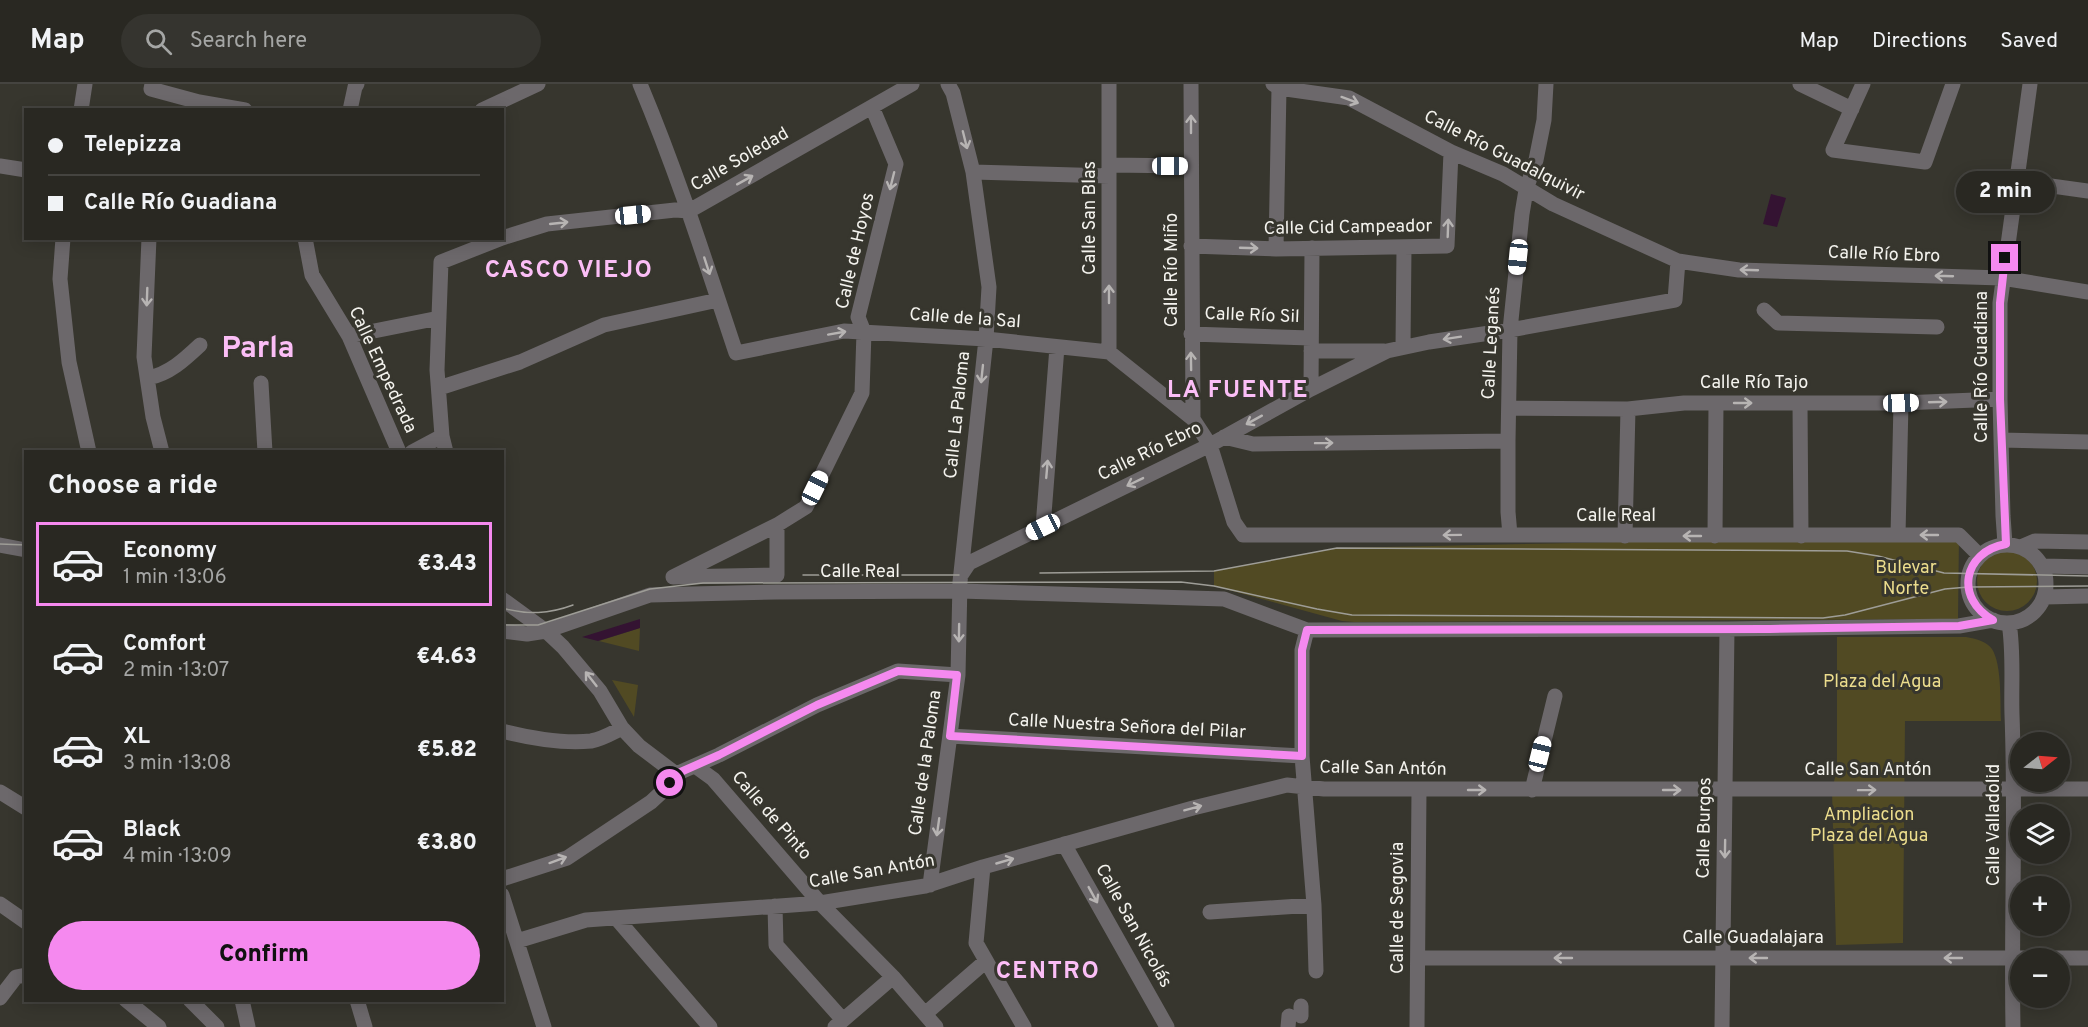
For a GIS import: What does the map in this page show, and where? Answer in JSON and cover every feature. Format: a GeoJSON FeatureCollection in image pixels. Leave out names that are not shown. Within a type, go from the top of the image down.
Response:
{"type":"FeatureCollection","features":[{"type":"Feature","properties":{"kind":"street"},"geometry":{"type":"LineString","coordinates":[[81,108],[85,84]]}},
{"type":"Feature","properties":{"kind":"street"},"geometry":{"type":"LineString","coordinates":[[152,84],[151,89],[198,106],[222,108]]}},
{"type":"Feature","properties":{"kind":"street"},"geometry":{"type":"LineString","coordinates":[[350,108],[357,84]]}},
{"type":"Feature","properties":{"kind":"street"},"geometry":{"type":"LineString","coordinates":[[486,108],[538,84]]}},
{"type":"Feature","properties":{"kind":"street","name":"Calle de la Sal"},"geometry":{"type":"LineString","coordinates":[[640,84],[689,211],[735,353],[844,331],[986,339],[1109,352]]}},
{"type":"Feature","properties":{"kind":"street","name":"Calle Soledad"},"geometry":{"type":"LineString","coordinates":[[504,237],[547,224],[675,210],[689,211],[912,84]]}},
{"type":"Feature","properties":{"kind":"street","name":"Calle La Paloma"},"geometry":{"type":"LineString","coordinates":[[948,84],[953,93],[973,172],[989,287],[986,339],[961,575]]}},
{"type":"Feature","properties":{"kind":"street","name":"Calle San Blas"},"geometry":{"type":"LineString","coordinates":[[1109,84],[1109,352]]}},
{"type":"Feature","properties":{"kind":"street","name":"Calle Río Miño"},"geometry":{"type":"LineString","coordinates":[[1191,84],[1192,419]]}},
{"type":"Feature","properties":{"kind":"street","name":"Calle Leganés"},"geometry":{"type":"LineString","coordinates":[[1510,535],[1508,441],[1510,330],[1526,189],[1536,160],[1544,120],[1546,84]]}},
{"type":"Feature","properties":{"kind":"street"},"geometry":{"type":"LineString","coordinates":[[1800,84],[1852,109]]}},
{"type":"Feature","properties":{"kind":"street"},"geometry":{"type":"LineString","coordinates":[[1863,84],[1833,150],[1924,162],[1953,84]]}},
{"type":"Feature","properties":{"kind":"street","name":"Calle Río Guadiana"},"geometry":{"type":"LineString","coordinates":[[2013,545],[2001,440],[2000,303],[2030,84]]}},
{"type":"Feature","properties":{"kind":"street"},"geometry":{"type":"LineString","coordinates":[[1276,86],[1276,249]]}},
{"type":"Feature","properties":{"kind":"street","name":"Calle Río Guadalquivir"},"geometry":{"type":"LineString","coordinates":[[1276,86],[1349,98],[1451,152],[1503,174],[1553,204],[1678,261]]}},
{"type":"Feature","properties":{"kind":"street","name":"Calle de Hoyos"},"geometry":{"type":"LineString","coordinates":[[673,577],[777,525],[806,507],[862,393],[864,332],[858,317],[896,164],[872,107]]}},
{"type":"Feature","properties":{"kind":"street","name":"Calle Cid Campeador"},"geometry":{"type":"LineString","coordinates":[[1191,246],[1276,249],[1448,246],[1451,152]]}},
{"type":"Feature","properties":{"kind":"street"},"geometry":{"type":"LineString","coordinates":[[0,166],[24,170]]}},
{"type":"Feature","properties":{"kind":"street"},"geometry":{"type":"LineString","coordinates":[[973,172],[1109,171],[1191,166]]}},
{"type":"Feature","properties":{"kind":"street"},"geometry":{"type":"LineString","coordinates":[[2016,181],[2088,191]]}},
{"type":"Feature","properties":{"kind":"street"},"geometry":{"type":"LineString","coordinates":[[63,240],[60,279],[69,362],[89,450]]}},
{"type":"Feature","properties":{"kind":"street"},"geometry":{"type":"LineString","coordinates":[[149,240],[144,357],[153,417],[161,450]]}},
{"type":"Feature","properties":{"kind":"street","name":"Calle Empedrada"},"geometry":{"type":"LineString","coordinates":[[305,240],[312,275],[349,336],[398,450]]}},
{"type":"Feature","properties":{"kind":"street","name":"Calle Soledad"},"geometry":{"type":"LineString","coordinates":[[439,318],[441,262],[497,240]]}},
{"type":"Feature","properties":{"kind":"street"},"geometry":{"type":"LineString","coordinates":[[1311,389],[1312,248]]}},
{"type":"Feature","properties":{"kind":"street"},"geometry":{"type":"LineString","coordinates":[[1403,346],[1404,248]]}},
{"type":"Feature","properties":{"kind":"street","name":"Calle Río Ebro"},"geometry":{"type":"LineString","coordinates":[[961,575],[969,563],[1210,445],[1311,389],[1387,351],[1403,346],[1510,330],[1675,300],[1678,261],[1739,270],[2002,278],[2088,292]]}},
{"type":"Feature","properties":{"kind":"street"},"geometry":{"type":"LineString","coordinates":[[439,388],[520,362],[604,325],[718,300]]}},
{"type":"Feature","properties":{"kind":"street"},"geometry":{"type":"LineString","coordinates":[[1764,310],[1778,323],[1936,327]]}},
{"type":"Feature","properties":{"kind":"street"},"geometry":{"type":"LineString","coordinates":[[349,336],[439,318],[437,370],[442,436],[446,450]]}},
{"type":"Feature","properties":{"kind":"street","name":"Calle Río Sil"},"geometry":{"type":"LineString","coordinates":[[1191,333],[1387,351]]}},
{"type":"Feature","properties":{"kind":"street"},"geometry":{"type":"LineString","coordinates":[[148,378],[161,376],[200,345]]}},
{"type":"Feature","properties":{"kind":"street"},"geometry":{"type":"LineString","coordinates":[[1043,527],[1057,347]]}},
{"type":"Feature","properties":{"kind":"street"},"geometry":{"type":"LineString","coordinates":[[1109,352],[1192,419],[1210,445]]}},
{"type":"Feature","properties":{"kind":"street"},"geometry":{"type":"LineString","coordinates":[[261,382],[265,450]]}},
{"type":"Feature","properties":{"kind":"street","name":"Calle Río Tajo"},"geometry":{"type":"LineString","coordinates":[[1509,408],[1628,409],[1684,403],[1901,403],[2000,399]]}},
{"type":"Feature","properties":{"kind":"street"},"geometry":{"type":"LineString","coordinates":[[1715,536],[1716,403]]}},
{"type":"Feature","properties":{"kind":"street"},"geometry":{"type":"LineString","coordinates":[[1800,403],[1801,536]]}},
{"type":"Feature","properties":{"kind":"street"},"geometry":{"type":"LineString","coordinates":[[1899,535],[1901,403]]}},
{"type":"Feature","properties":{"kind":"street"},"geometry":{"type":"LineString","coordinates":[[1625,536],[1628,409]]}},
{"type":"Feature","properties":{"kind":"street"},"geometry":{"type":"LineString","coordinates":[[416,450],[442,436]]}},
{"type":"Feature","properties":{"kind":"street"},"geometry":{"type":"LineString","coordinates":[[1224,437],[1253,444],[1508,441]]}},
{"type":"Feature","properties":{"kind":"street"},"geometry":{"type":"LineString","coordinates":[[2001,440],[2088,442]]}},
{"type":"Feature","properties":{"kind":"street","name":"Calle Real"},"geometry":{"type":"LineString","coordinates":[[1210,445],[1234,522],[1243,535],[1959,535],[1980,556]]}},
{"type":"Feature","properties":{"kind":"street"},"geometry":{"type":"LineString","coordinates":[[675,593],[673,577],[777,575],[777,525]]}},
{"type":"Feature","properties":{"kind":"street"},"geometry":{"type":"LineString","coordinates":[[1993,620],[1976,607],[1968,587],[1969,574],[1980,556],[1996,546],[2035,542],[2088,542]]}},
{"type":"Feature","properties":{"kind":"street"},"geometry":{"type":"LineString","coordinates":[[0,545],[24,550]]}},
{"type":"Feature","properties":{"kind":"street"},"geometry":{"type":"LineString","coordinates":[[1316,971],[1314,905],[1302,756],[1302,650],[1307,630],[1727,629],[1959,626],[1993,620],[2009,623],[2021,621],[2039,607],[2044,597],[2046,580],[2043,566],[2037,558],[2013,545]]}},
{"type":"Feature","properties":{"kind":"street"},"geometry":{"type":"LineString","coordinates":[[2043,566],[2088,567]]}},
{"type":"Feature","properties":{"kind":"street","name":"Calle de la Paloma"},"geometry":{"type":"LineString","coordinates":[[930,885],[957,675],[961,575]]}},
{"type":"Feature","properties":{"kind":"street","name":"Calle Real"},"geometry":{"type":"LineString","coordinates":[[504,631],[527,634],[546,631],[650,595],[960,591],[1224,599],[1307,630]]}},
{"type":"Feature","properties":{"kind":"street"},"geometry":{"type":"LineString","coordinates":[[2044,597],[2088,596]]}},
{"type":"Feature","properties":{"kind":"street"},"geometry":{"type":"LineString","coordinates":[[504,600],[546,631],[581,666],[600,691],[622,728],[639,746],[676,774]]}},
{"type":"Feature","properties":{"kind":"street","name":"Calle Valladolid"},"geometry":{"type":"LineString","coordinates":[[2009,623],[2012,641],[2013,732]]}},
{"type":"Feature","properties":{"kind":"street","name":"Calle Burgos"},"geometry":{"type":"LineString","coordinates":[[1722,1027],[1727,629]]}},
{"type":"Feature","properties":{"kind":"street"},"geometry":{"type":"LineString","coordinates":[[504,878],[567,858],[651,802],[676,774],[817,705],[898,671],[957,675]]}},
{"type":"Feature","properties":{"kind":"street"},"geometry":{"type":"LineString","coordinates":[[1532,790],[1555,696]]}},
{"type":"Feature","properties":{"kind":"street"},"geometry":{"type":"LineString","coordinates":[[504,732],[536,740],[590,741],[622,728]]}},
{"type":"Feature","properties":{"kind":"street","name":"Calle Nuestra Señora del Pilar"},"geometry":{"type":"LineString","coordinates":[[950,736],[1302,756]]}},
{"type":"Feature","properties":{"kind":"street","name":"Calle de Pinto"},"geometry":{"type":"LineString","coordinates":[[695,766],[713,779],[820,903],[893,977],[936,1027]]}},
{"type":"Feature","properties":{"kind":"street","name":"Calle San Antón"},"geometry":{"type":"LineString","coordinates":[[517,941],[586,920],[820,903],[930,885],[1064,844],[1193,808],[1287,785],[1324,789],[1419,790],[2010,788]]}},
{"type":"Feature","properties":{"kind":"street","name":"Calle San Antón"},"geometry":{"type":"LineString","coordinates":[[2070,789],[2088,789]]}},
{"type":"Feature","properties":{"kind":"street","name":"Calle de Segovia"},"geometry":{"type":"LineString","coordinates":[[1417,1027],[1419,790]]}},
{"type":"Feature","properties":{"kind":"street","name":"Calle Valladolid"},"geometry":{"type":"LineString","coordinates":[[2012,948],[2015,792]]}},
{"type":"Feature","properties":{"kind":"street"},"geometry":{"type":"LineString","coordinates":[[2,796],[24,807]]}},
{"type":"Feature","properties":{"kind":"street","name":"Calle San Nicolás"},"geometry":{"type":"LineString","coordinates":[[1064,844],[1167,1027]]}},
{"type":"Feature","properties":{"kind":"street"},"geometry":{"type":"LineString","coordinates":[[983,867],[976,943],[1024,1027]]}},
{"type":"Feature","properties":{"kind":"street"},"geometry":{"type":"LineString","coordinates":[[504,901],[541,1026]]}},
{"type":"Feature","properties":{"kind":"street"},"geometry":{"type":"LineString","coordinates":[[0,904],[24,921]]}},
{"type":"Feature","properties":{"kind":"street"},"geometry":{"type":"LineString","coordinates":[[1210,912],[1314,905]]}},
{"type":"Feature","properties":{"kind":"street"},"geometry":{"type":"LineString","coordinates":[[775,906],[776,945],[839,1023],[893,977]]}},
{"type":"Feature","properties":{"kind":"street"},"geometry":{"type":"LineString","coordinates":[[617,919],[710,1027]]}},
{"type":"Feature","properties":{"kind":"street","name":"Calle Guadalajara"},"geometry":{"type":"LineString","coordinates":[[1418,958],[2010,958]]}},
{"type":"Feature","properties":{"kind":"street","name":"Calle Guadalajara"},"geometry":{"type":"LineString","coordinates":[[2070,958],[2088,958]]}},
{"type":"Feature","properties":{"kind":"street"},"geometry":{"type":"LineString","coordinates":[[925,1014],[986,961]]}},
{"type":"Feature","properties":{"kind":"street"},"geometry":{"type":"LineString","coordinates":[[0,998],[16,977],[24,975]]}},
{"type":"Feature","properties":{"kind":"street"},"geometry":{"type":"LineString","coordinates":[[128,1002],[153,1025]]}},
{"type":"Feature","properties":{"kind":"street"},"geometry":{"type":"LineString","coordinates":[[192,1002],[217,1027]]}},
{"type":"Feature","properties":{"kind":"street"},"geometry":{"type":"LineString","coordinates":[[242,1002],[248,1027]]}},
{"type":"Feature","properties":{"kind":"street"},"geometry":{"type":"LineString","coordinates":[[358,1002],[365,1027]]}},
{"type":"Feature","properties":{"kind":"street","name":"Calle Valladolid"},"geometry":{"type":"LineString","coordinates":[[2013,1008],[2013,1027]]}},
{"type":"Feature","properties":{"kind":"green space","name":"Bulevar Norte"},"geometry":{"type":"Polygon","coordinates":[[[1959,535],[1958,619],[1354,622],[1342,621],[1214,586],[1214,571],[1337,548],[1959,535]]]}},
{"type":"Feature","properties":{"kind":"green space"},"geometry":{"type":"Polygon","coordinates":[[[2007,551],[2024,556],[2032,564],[2037,581],[2032,598],[2024,606],[2007,611],[1990,606],[1982,598],[1977,581],[1982,564],[1990,556],[2007,551]]]}},
{"type":"Feature","properties":{"kind":"green space"},"geometry":{"type":"Polygon","coordinates":[[[640,628],[639,651],[599,641],[640,628]]]}},
{"type":"Feature","properties":{"kind":"green space","name":"Plaza del Agua"},"geometry":{"type":"Polygon","coordinates":[[[1837,637],[1966,637],[1990,646],[1997,664],[2001,721],[1905,721],[1903,943],[1836,945],[1832,790],[1837,769],[1837,637]]]}},
{"type":"Feature","properties":{"kind":"green space"},"geometry":{"type":"Polygon","coordinates":[[[612,680],[638,685],[634,717],[612,680]]]}},
{"type":"Feature","properties":{"kind":"shaded area"},"geometry":{"type":"Polygon","coordinates":[[[1771,194],[1786,198],[1777,227],[1763,224],[1771,194]]]}},
{"type":"Feature","properties":{"kind":"shaded area"},"geometry":{"type":"Polygon","coordinates":[[[640,619],[640,628],[598,641],[582,637],[640,619]]]}},
{"type":"Feature","properties":{"kind":"tram line"},"geometry":{"type":"LineString","coordinates":[[0,544],[24,545]]}},
{"type":"Feature","properties":{"kind":"tram line"},"geometry":{"type":"LineString","coordinates":[[1040,573],[1214,571],[1337,548],[1847,551],[1878,556],[1944,573],[2088,576]]}},
{"type":"Feature","properties":{"kind":"tram line"},"geometry":{"type":"LineString","coordinates":[[803,575],[959,575]]}},
{"type":"Feature","properties":{"kind":"tram line"},"geometry":{"type":"LineString","coordinates":[[504,625],[538,625],[650,589],[703,583],[1181,582],[1214,586],[1352,615],[1823,618],[1845,615],[1945,589],[2088,586]]}},
{"type":"Feature","properties":{"kind":"tram line"},"geometry":{"type":"LineString","coordinates":[[504,608],[538,612],[573,605]]}},
{"type":"Feature","properties":{"kind":"district","name":"CASCO VIEJO"},"geometry":{"type":"Point","coordinates":[569,271]}},
{"type":"Feature","properties":{"kind":"district","name":"Parla"},"geometry":{"type":"Point","coordinates":[258,349]}},
{"type":"Feature","properties":{"kind":"district","name":"LA FUENTE"},"geometry":{"type":"Point","coordinates":[1238,391]}},
{"type":"Feature","properties":{"kind":"district","name":"CENTRO"},"geometry":{"type":"Point","coordinates":[1048,972]}},
{"type":"Feature","properties":{"kind":"route"},"geometry":{"type":"LineString","coordinates":[[670,783],[676,774],[719,755],[817,705],[898,671],[957,675],[950,736],[1302,756],[1302,650],[1307,630],[1770,629],[1959,626],[1993,620],[1976,607],[1971,598],[1968,580],[1973,564],[1980,556],[1987,550],[2006,544],[2003,516],[2000,399],[2000,303],[2005,258]]}},
{"type":"Feature","properties":{"kind":"park label","name":"Ampliacion Plaza del Agua"},"geometry":{"type":"Point","coordinates":[1869,825]}}]}
